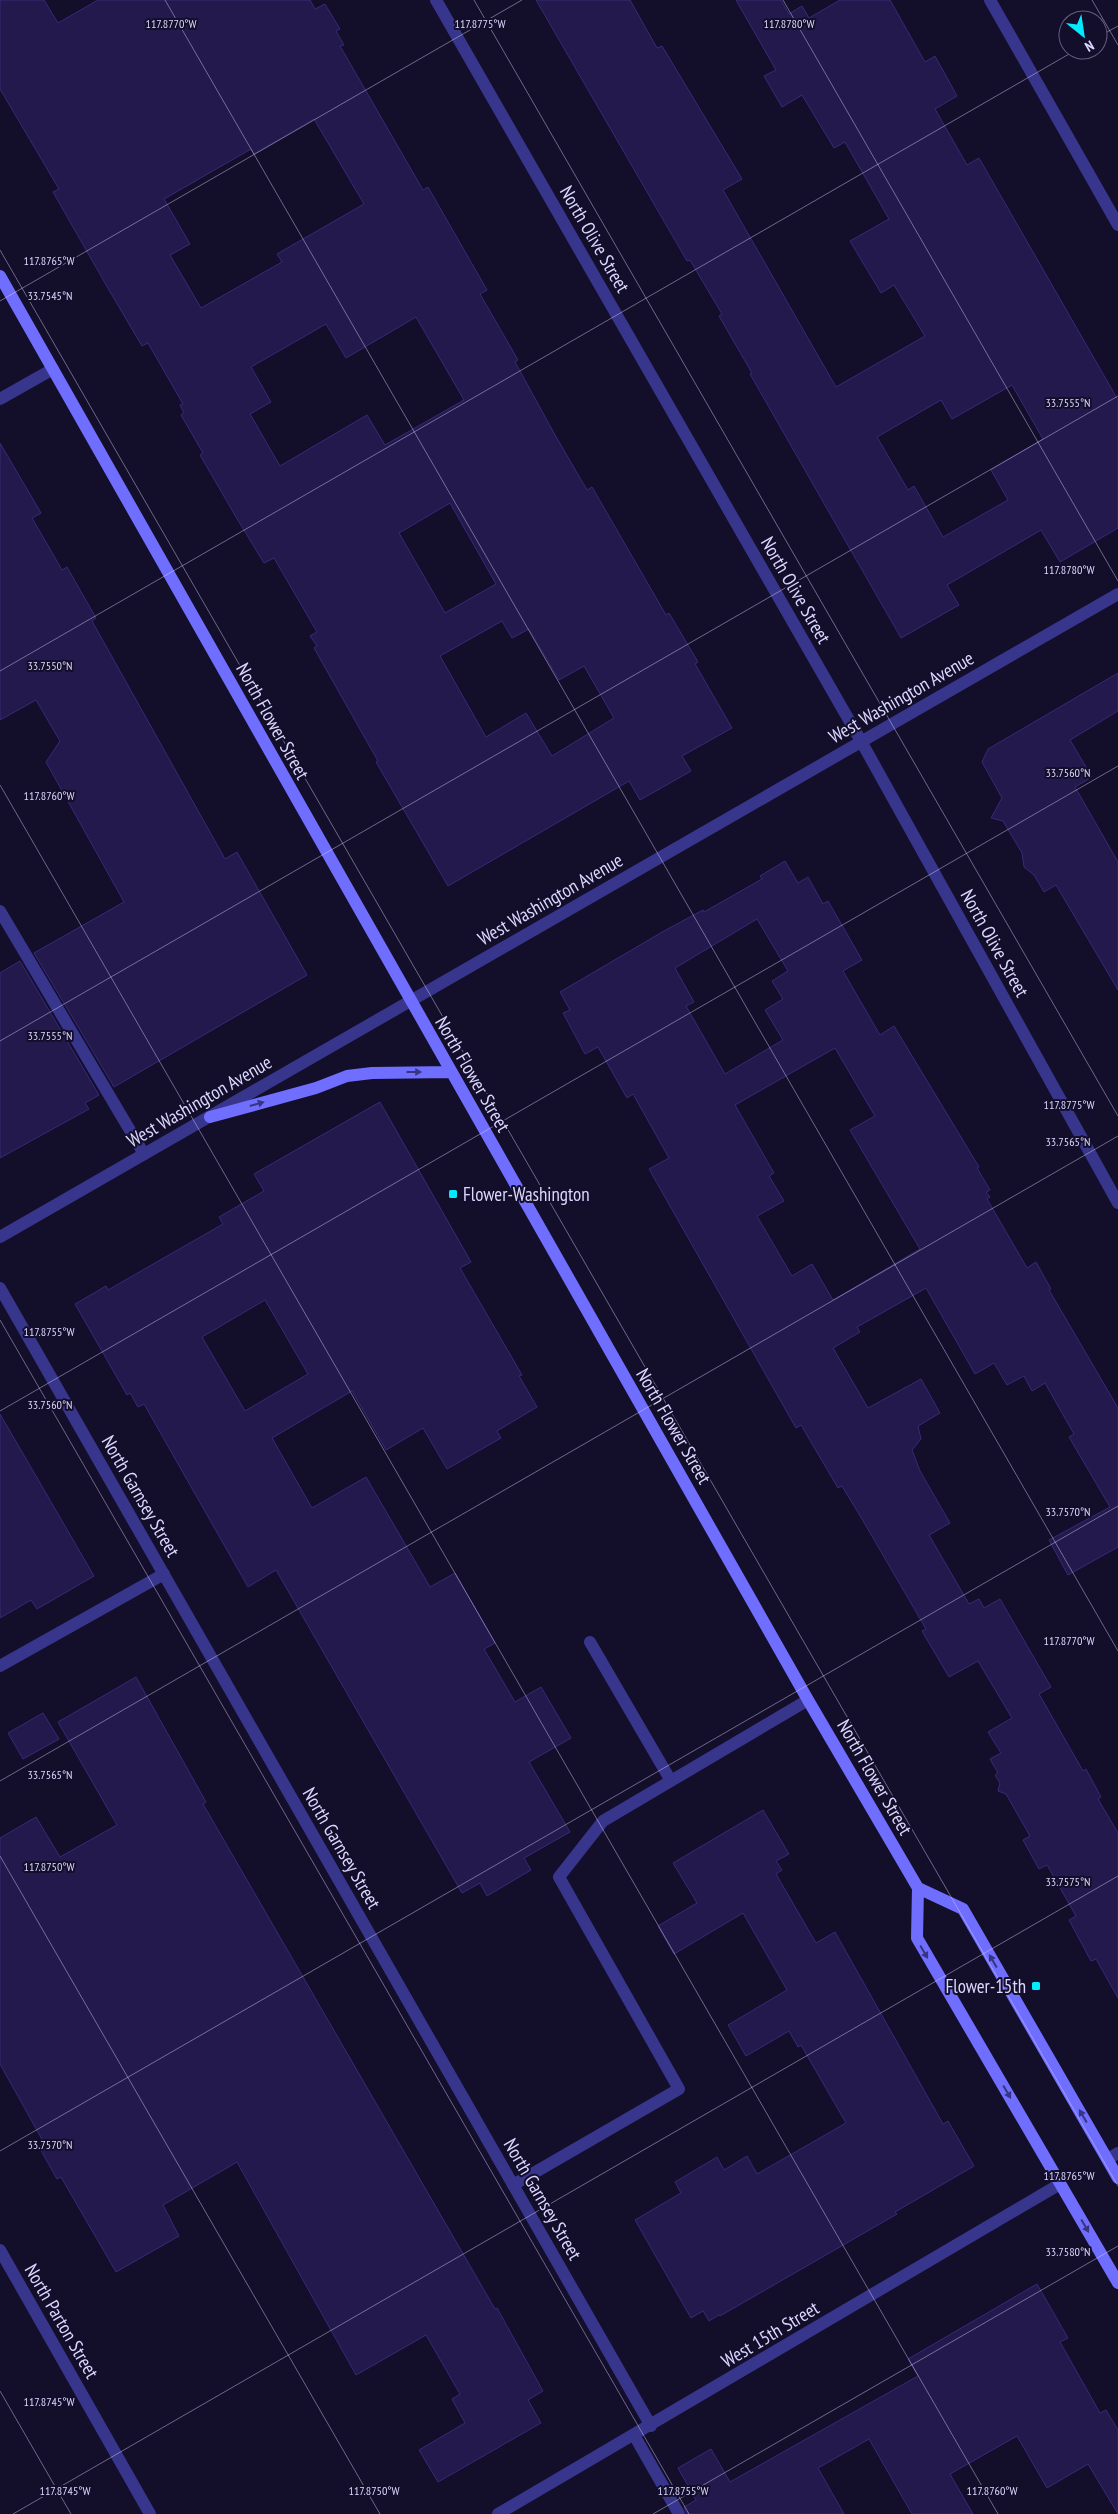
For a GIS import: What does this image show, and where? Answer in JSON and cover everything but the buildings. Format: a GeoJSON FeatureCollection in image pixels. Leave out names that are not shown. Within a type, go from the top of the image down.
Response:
{"type":"FeatureCollection","features":[{"type":"Feature","properties":{"kind":"main road","name":"North Flower Street"},"geometry":{"type":"LineString","coordinates":[[0,276],[450,1072],[808,1700],[918,1888]]}},
{"type":"Feature","properties":{"kind":"main road"},"geometry":{"type":"LineString","coordinates":[[210,1117],[316,1088],[347,1076],[372,1073],[450,1072]]}},
{"type":"Feature","properties":{"kind":"main road"},"geometry":{"type":"LineString","coordinates":[[1118,2178],[1113,2156],[963,1908],[918,1888],[917,1938],[1118,2283]]}},
{"type":"Feature","properties":{"kind":"street","name":"North Olive Street"},"geometry":{"type":"LineString","coordinates":[[436,0],[861,741],[1118,1202]]}},
{"type":"Feature","properties":{"kind":"street"},"geometry":{"type":"LineString","coordinates":[[990,0],[1118,224]]}},
{"type":"Feature","properties":{"kind":"street"},"geometry":{"type":"LineString","coordinates":[[0,399],[52,369]]}},
{"type":"Feature","properties":{"kind":"street","name":"West Washington Avenue"},"geometry":{"type":"LineString","coordinates":[[0,1237],[1118,594]]}},
{"type":"Feature","properties":{"kind":"street"},"geometry":{"type":"LineString","coordinates":[[0,911],[144,1154]]}},
{"type":"Feature","properties":{"kind":"street","name":"North Garnsey Street"},"geometry":{"type":"LineString","coordinates":[[0,1288],[651,2426]]}},
{"type":"Feature","properties":{"kind":"street"},"geometry":{"type":"LineString","coordinates":[[0,1666],[164,1574]]}},
{"type":"Feature","properties":{"kind":"street"},"geometry":{"type":"LineString","coordinates":[[590,1642],[671,1781]]}},
{"type":"Feature","properties":{"kind":"street"},"geometry":{"type":"LineString","coordinates":[[513,2185],[679,2089],[559,1877],[603,1821],[808,1700]]}},
{"type":"Feature","properties":{"kind":"street","name":"West 15th Street"},"geometry":{"type":"LineString","coordinates":[[498,2514],[651,2426],[1060,2184]]}},
{"type":"Feature","properties":{"kind":"street","name":"North Parton Street"},"geometry":{"type":"LineString","coordinates":[[0,2250],[150,2514]]}},
{"type":"Feature","properties":{"kind":"street"},"geometry":{"type":"LineString","coordinates":[[634,2435],[679,2514]]}},
{"type":"Feature","properties":{"kind":"place","name":"Flower-Washington"},"geometry":{"type":"Point","coordinates":[453,1194]}},
{"type":"Feature","properties":{"kind":"place","name":"Flower-15th"},"geometry":{"type":"Point","coordinates":[1036,1986]}}]}
